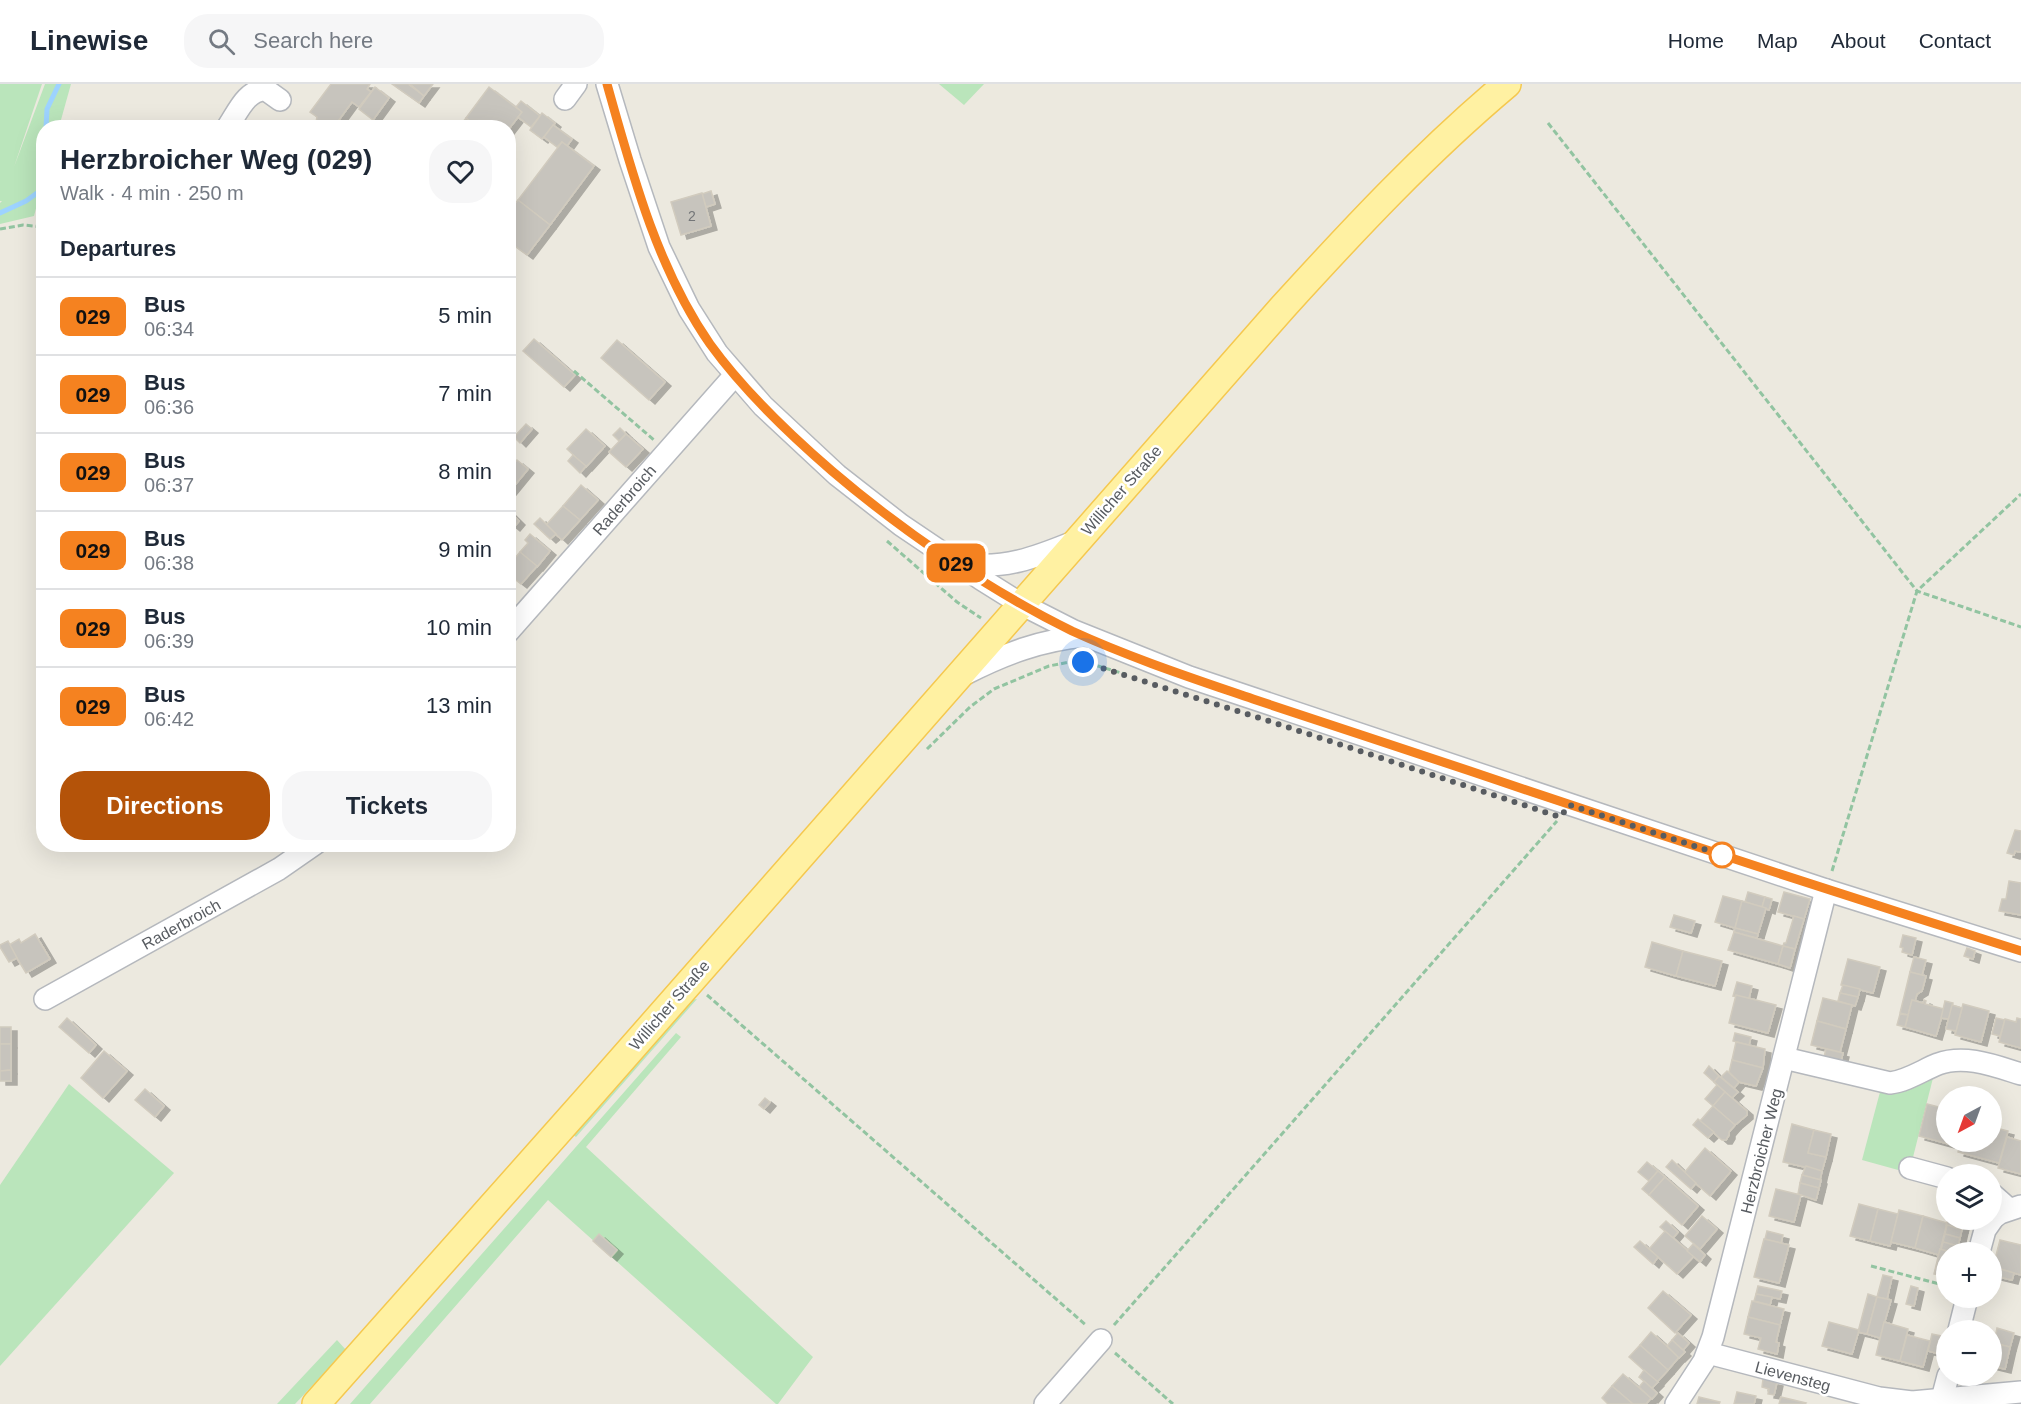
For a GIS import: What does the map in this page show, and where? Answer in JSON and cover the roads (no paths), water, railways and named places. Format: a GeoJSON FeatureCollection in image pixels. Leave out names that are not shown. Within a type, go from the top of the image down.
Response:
{"type":"FeatureCollection","features":[{"type":"Feature","properties":{"kind":"main road","name":"Willicher Straße"},"geometry":{"type":"LineString","coordinates":[[316,1404],[1221,376],[1378,206],[1447,138],[1507,84]]}},
{"type":"Feature","properties":{"kind":"street"},"geometry":{"type":"LineString","coordinates":[[607,84],[633,171],[678,290],[700,328],[735,375],[777,420],[837,475],[874,505],[1021,604],[1085,636],[1190,678],[1826,890],[2021,951]]}},
{"type":"Feature","properties":{"kind":"street"},"geometry":{"type":"LineString","coordinates":[[232,120],[246,99],[255,91],[266,90],[280,99]]}},
{"type":"Feature","properties":{"kind":"street","name":"Raderbroich"},"geometry":{"type":"LineString","coordinates":[[516,619],[735,375]]}},
{"type":"Feature","properties":{"kind":"street"},"geometry":{"type":"LineString","coordinates":[[956,562],[985,566],[1020,562],[1077,541]]}},
{"type":"Feature","properties":{"kind":"street"},"geometry":{"type":"LineString","coordinates":[[956,678],[996,658],[1023,648],[1052,640],[1085,636]]}},
{"type":"Feature","properties":{"kind":"street","name":"Raderbroich"},"geometry":{"type":"LineString","coordinates":[[45,999],[279,869],[303,852]]}},
{"type":"Feature","properties":{"kind":"street","name":"Herzbroicher Weg"},"geometry":{"type":"LineString","coordinates":[[1676,1404],[1707,1353],[1826,890]]}},
{"type":"Feature","properties":{"kind":"street"},"geometry":{"type":"LineString","coordinates":[[1784,1058],[1890,1083],[1951,1060],[1981,1062],[2021,1074]]}},
{"type":"Feature","properties":{"kind":"street"},"geometry":{"type":"LineString","coordinates":[[1910,1168],[1936,1175]]}},
{"type":"Feature","properties":{"kind":"street"},"geometry":{"type":"LineString","coordinates":[[1982,1242],[1985,1230],[2003,1213]]}},
{"type":"Feature","properties":{"kind":"street"},"geometry":{"type":"LineString","coordinates":[[1045,1404],[1101,1340]]}},
{"type":"Feature","properties":{"kind":"street","name":"Lievensteg"},"geometry":{"type":"LineString","coordinates":[[1707,1353],[1888,1400],[1912,1402],[2021,1392]]}},
{"type":"Feature","properties":{"kind":"street"},"geometry":{"type":"LineString","coordinates":[[1942,1399],[1945,1386]]}},
{"type":"Feature","properties":{"kind":"waterway"},"geometry":{"type":"LineString","coordinates":[[46,120],[47,109],[59,84]]}},
{"type":"Feature","properties":{"kind":"waterway"},"geometry":{"type":"LineString","coordinates":[[0,213],[36,194]]}}]}
